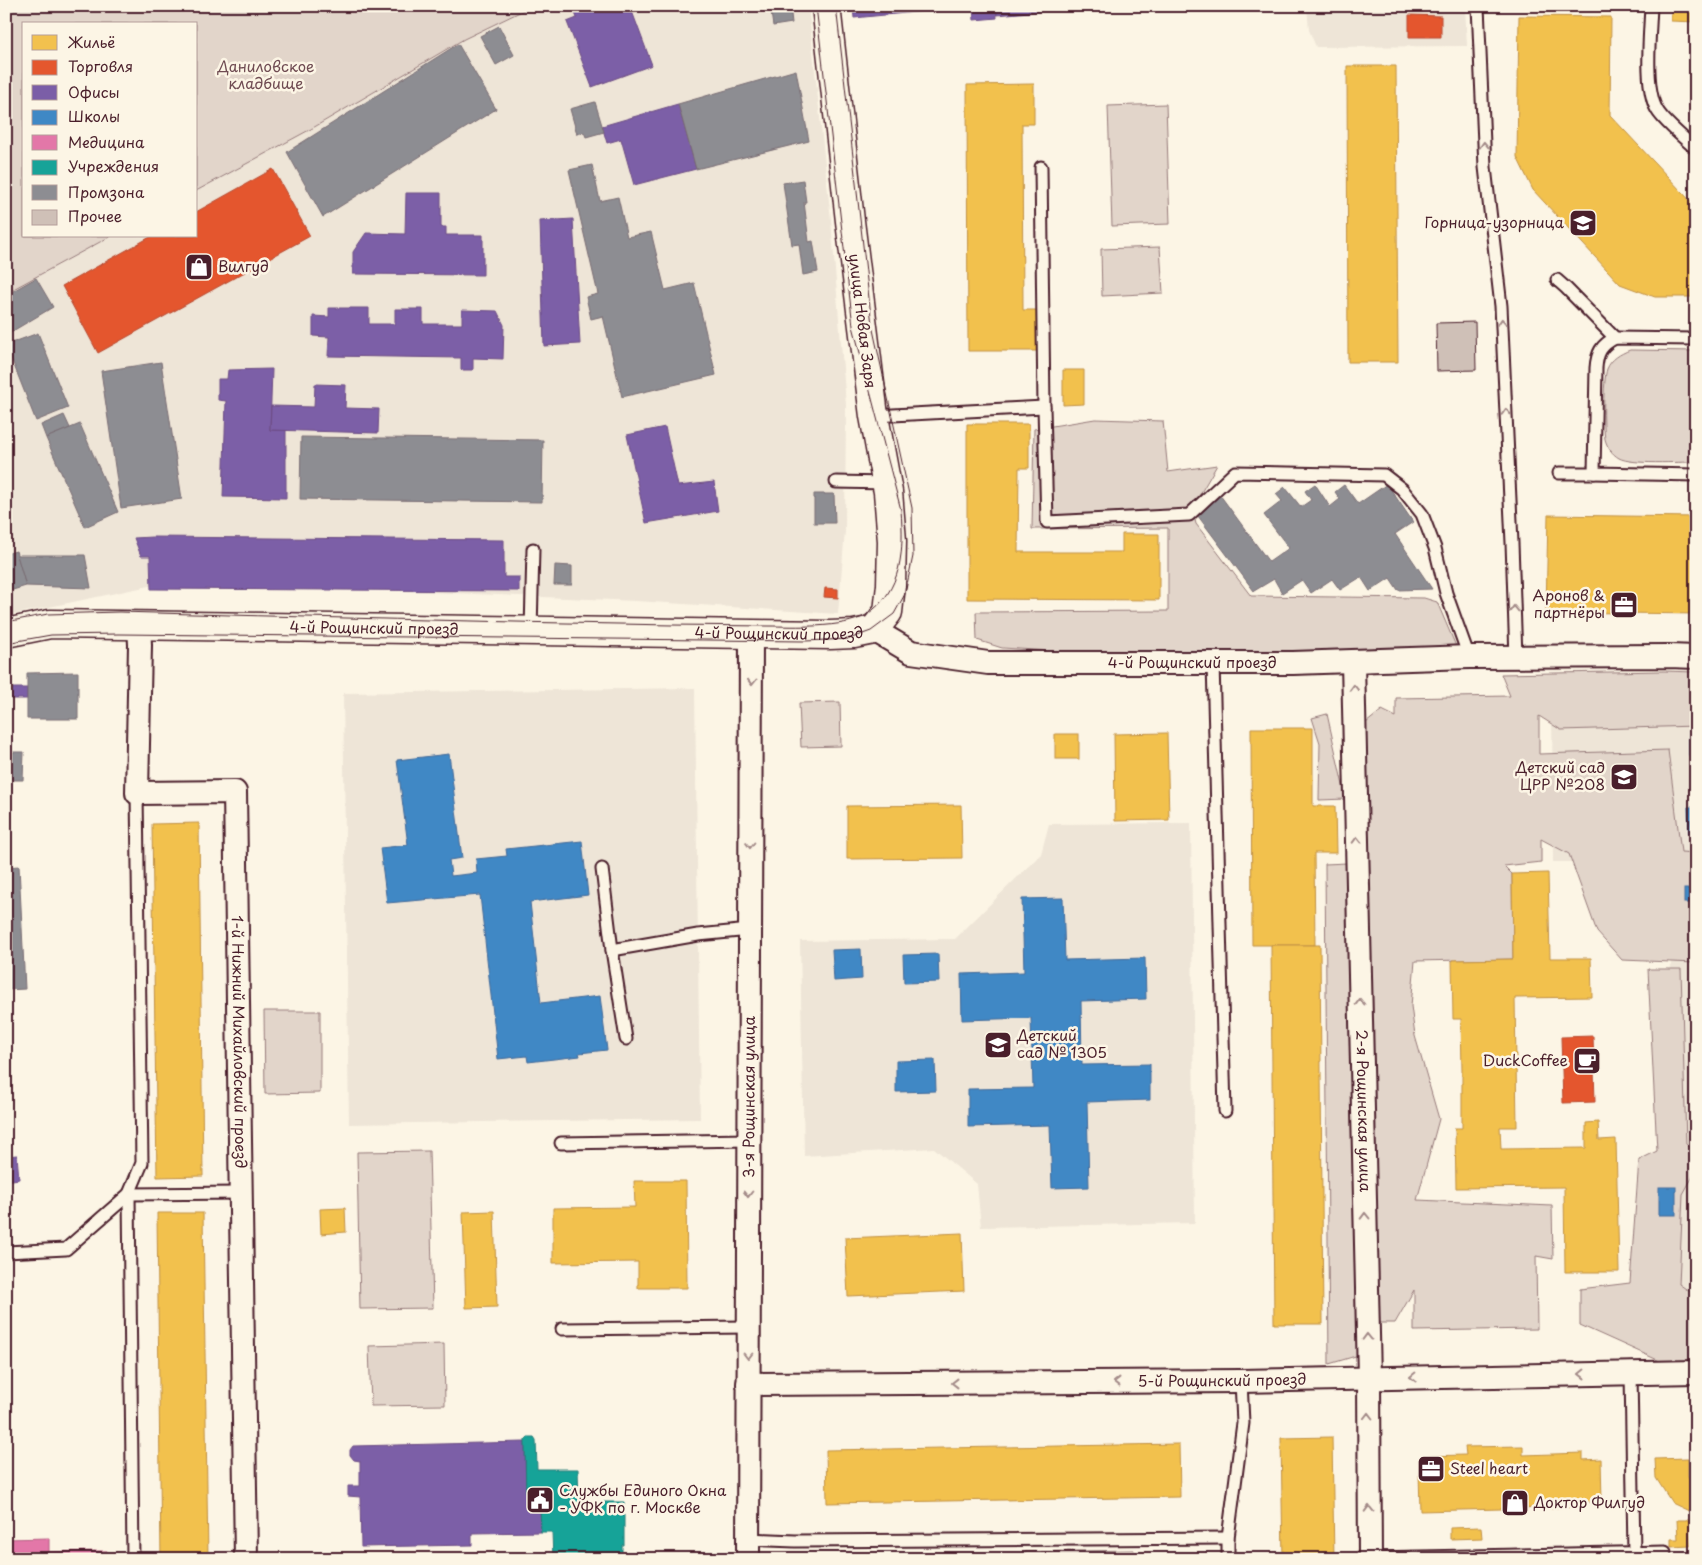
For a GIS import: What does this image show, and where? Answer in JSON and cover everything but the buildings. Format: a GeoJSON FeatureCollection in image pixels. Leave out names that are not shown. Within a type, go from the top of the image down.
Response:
{"type":"FeatureCollection","features":[{"type":"Feature","properties":{"kind":"street","name":"улица Новая Заря"},"geometry":{"type":"LineString","coordinates":[[826,6],[848,211],[874,416],[887,483],[892,541],[888,612],[874,630]]}},
{"type":"Feature","properties":{"kind":"street","name":"4-й Рощинский проезд"},"geometry":{"type":"LineString","coordinates":[[6,633],[50,624],[830,635],[874,630],[911,652],[988,663],[1353,662],[1469,657],[1696,657]]}},
{"type":"Feature","properties":{"kind":"street"},"geometry":{"type":"LineString","coordinates":[[137,793],[140,645],[138,625]]}},
{"type":"Feature","properties":{"kind":"street","name":"3-я Рощинская улица"},"geometry":{"type":"LineString","coordinates":[[747,1549],[751,634]]}},
{"type":"Feature","properties":{"kind":"street","name":"2-я Рощинская улица"},"geometry":{"type":"LineString","coordinates":[[1353,662],[1370,1558]]}},
{"type":"Feature","properties":{"kind":"street","name":"1-й Нижний Михайловский проезд"},"geometry":{"type":"LineString","coordinates":[[137,793],[235,792],[246,1559]]}},
{"type":"Feature","properties":{"kind":"street","name":"5-й Рощинский проезд"},"geometry":{"type":"LineString","coordinates":[[748,1384],[1241,1381],[1696,1372]]}},
{"type":"Feature","properties":{"kind":"lane"},"geometry":{"type":"LineString","coordinates":[[1478,6],[1485,167],[1501,306],[1516,657]]}},
{"type":"Feature","properties":{"kind":"lane"},"geometry":{"type":"LineString","coordinates":[[1651,6],[1650,81],[1653,100],[1658,112],[1696,149]]}},
{"type":"Feature","properties":{"kind":"lane"},"geometry":{"type":"LineString","coordinates":[[1041,167],[1047,522],[1189,515],[1235,472],[1384,475],[1402,489],[1422,514],[1435,548],[1446,593],[1469,657]]}},
{"type":"Feature","properties":{"kind":"lane"},"geometry":{"type":"LineString","coordinates":[[1557,280],[1614,338]]}},
{"type":"Feature","properties":{"kind":"lane"},"geometry":{"type":"LineString","coordinates":[[1594,473],[1597,358],[1604,344],[1614,338],[1696,339]]}},
{"type":"Feature","properties":{"kind":"lane"},"geometry":{"type":"LineString","coordinates":[[874,416],[1044,407]]}},
{"type":"Feature","properties":{"kind":"lane"},"geometry":{"type":"LineString","coordinates":[[1559,473],[1696,474]]}},
{"type":"Feature","properties":{"kind":"lane"},"geometry":{"type":"LineString","coordinates":[[836,482],[887,483]]}},
{"type":"Feature","properties":{"kind":"lane"},"geometry":{"type":"LineString","coordinates":[[531,631],[532,549]]}},
{"type":"Feature","properties":{"kind":"lane"},"geometry":{"type":"LineString","coordinates":[[1213,663],[1224,1110]]}},
{"type":"Feature","properties":{"kind":"lane"},"geometry":{"type":"LineString","coordinates":[[133,1559],[129,1194],[142,1163],[137,793]]}},
{"type":"Feature","properties":{"kind":"lane"},"geometry":{"type":"LineString","coordinates":[[602,869],[626,1040]]}},
{"type":"Feature","properties":{"kind":"lane"},"geometry":{"type":"LineString","coordinates":[[612,950],[706,934],[750,930]]}},
{"type":"Feature","properties":{"kind":"lane"},"geometry":{"type":"LineString","coordinates":[[561,1143],[749,1140]]}},
{"type":"Feature","properties":{"kind":"lane"},"geometry":{"type":"LineString","coordinates":[[6,1252],[66,1249],[129,1194],[241,1193]]}},
{"type":"Feature","properties":{"kind":"lane"},"geometry":{"type":"LineString","coordinates":[[562,1329],[748,1327]]}},
{"type":"Feature","properties":{"kind":"lane"},"geometry":{"type":"LineString","coordinates":[[1631,1373],[1634,1553]]}},
{"type":"Feature","properties":{"kind":"lane"},"geometry":{"type":"LineString","coordinates":[[1228,1559],[1228,1538],[1243,1423],[1241,1381]]}},
{"type":"Feature","properties":{"kind":"lane"},"geometry":{"type":"LineString","coordinates":[[747,1549],[795,1541],[1228,1538]]}},
{"type":"Feature","properties":{"kind":"lane"},"geometry":{"type":"LineString","coordinates":[[1370,1558],[1665,1552]]}},
{"type":"Feature","properties":{"kind":"shaded area"},"geometry":{"type":"Polygon","coordinates":[[[523,6],[808,6],[831,220],[846,405],[845,531],[838,614],[636,601],[379,590],[154,585],[6,616],[6,293],[107,238],[198,238],[198,190],[311,129],[464,39],[524,10],[523,6]]]}},
{"type":"Feature","properties":{"kind":"shaded area"},"geometry":{"type":"Polygon","coordinates":[[[1307,6],[1465,6],[1467,46],[1316,47],[1309,30],[1307,6]]]}},
{"type":"Feature","properties":{"kind":"shaded area"},"geometry":{"type":"Polygon","coordinates":[[[695,688],[700,1119],[349,1124],[343,693],[695,688]]]}},
{"type":"Feature","properties":{"kind":"shaded area","name":"Детский сад ЦРР №208"},"geometry":{"type":"Polygon","coordinates":[[[1696,690],[1696,1324],[1646,1324],[1676,1171],[1670,934],[1624,862],[1553,862],[1552,691],[1696,690]]]}},
{"type":"Feature","properties":{"kind":"shaded area","name":"Детский сад № 1305"},"geometry":{"type":"Polygon","coordinates":[[[1191,823],[1195,1223],[981,1227],[977,1184],[934,1148],[804,1156],[800,941],[955,939],[1041,854],[1049,824],[1191,823]]]}},
{"type":"Feature","properties":{"kind":"green space","name":"Даниловское кладбище"},"geometry":{"type":"Polygon","coordinates":[[[6,6],[523,6],[524,10],[464,39],[311,129],[198,190],[198,22],[22,22],[22,238],[107,238],[6,293],[6,6]]]}},
{"type":"Feature","properties":{"kind":"green space"},"geometry":{"type":"Polygon","coordinates":[[[1166,104],[1170,224],[1112,226],[1108,106],[1166,104]]]}},
{"type":"Feature","properties":{"kind":"green space"},"geometry":{"type":"Polygon","coordinates":[[[1160,247],[1163,293],[1102,296],[1101,249],[1160,247]]]}},
{"type":"Feature","properties":{"kind":"green space"},"geometry":{"type":"Polygon","coordinates":[[[1630,350],[1696,351],[1696,462],[1634,462],[1619,458],[1608,447],[1605,439],[1604,415],[1607,369],[1616,357],[1630,350]]]}},
{"type":"Feature","properties":{"kind":"green space"},"geometry":{"type":"Polygon","coordinates":[[[1095,419],[1163,421],[1168,472],[1217,465],[1192,508],[1196,524],[1251,596],[1424,598],[1437,602],[1458,651],[1137,656],[1002,648],[977,640],[976,612],[1168,611],[1168,528],[1032,529],[1034,429],[1095,419]]]}},
{"type":"Feature","properties":{"kind":"green space"},"geometry":{"type":"Polygon","coordinates":[[[1696,672],[1696,726],[1561,730],[1539,716],[1539,754],[1668,750],[1681,852],[1696,853],[1696,963],[1622,960],[1597,932],[1569,854],[1541,839],[1541,862],[1504,866],[1512,874],[1513,959],[1415,961],[1411,1006],[1415,1036],[1439,1119],[1417,1200],[1552,1206],[1553,1259],[1536,1256],[1537,1329],[1414,1331],[1414,1290],[1395,1323],[1377,1323],[1366,723],[1382,710],[1396,717],[1396,698],[1510,696],[1501,674],[1696,672]]]}},
{"type":"Feature","properties":{"kind":"green space"},"geometry":{"type":"Polygon","coordinates":[[[840,702],[841,746],[801,747],[799,703],[840,702]]]}},
{"type":"Feature","properties":{"kind":"green space"},"geometry":{"type":"Polygon","coordinates":[[[1327,714],[1346,799],[1319,800],[1320,743],[1312,718],[1327,714]]]}},
{"type":"Feature","properties":{"kind":"green space"},"geometry":{"type":"Polygon","coordinates":[[[1347,863],[1359,1355],[1329,1364],[1325,864],[1347,863]]]}},
{"type":"Feature","properties":{"kind":"green space"},"geometry":{"type":"Polygon","coordinates":[[[1648,969],[1681,969],[1686,1144],[1696,1153],[1696,1171],[1683,1194],[1679,1284],[1696,1296],[1696,1365],[1671,1366],[1580,1325],[1580,1289],[1630,1283],[1639,1160],[1657,1151],[1648,969]]]}},
{"type":"Feature","properties":{"kind":"green space"},"geometry":{"type":"Polygon","coordinates":[[[264,1011],[320,1011],[320,1093],[265,1094],[264,1011]]]}},
{"type":"Feature","properties":{"kind":"green space"},"geometry":{"type":"Polygon","coordinates":[[[429,1151],[433,1308],[360,1309],[357,1152],[429,1151]]]}},
{"type":"Feature","properties":{"kind":"green space"},"geometry":{"type":"Polygon","coordinates":[[[444,1344],[445,1405],[371,1406],[369,1346],[444,1344]]]}},
{"type":"Feature","properties":{"kind":"green space"},"geometry":{"type":"Polygon","coordinates":[[[1134,1550],[1134,1559],[1025,1559],[1025,1552],[1134,1550]]]}},
{"type":"Feature","properties":{"kind":"tram line"},"geometry":{"type":"LineString","coordinates":[[6,622],[48,614],[119,612],[672,625],[804,626],[845,623],[866,615],[888,594],[899,568],[902,539],[901,510],[853,326],[816,6]]}},
{"type":"Feature","properties":{"kind":"tram line"},"geometry":{"type":"LineString","coordinates":[[6,643],[51,635],[118,634],[805,641],[849,639],[871,631],[894,614],[905,594],[913,556],[912,508],[872,325],[836,6]]}},
{"type":"Feature","properties":{"kind":"place","name":"Горница-узорница"},"geometry":{"type":"Point","coordinates":[1583,223]}},
{"type":"Feature","properties":{"kind":"place","name":"Вилгуд"},"geometry":{"type":"Point","coordinates":[199,267]}},
{"type":"Feature","properties":{"kind":"place","name":"Аронов & партнёры"},"geometry":{"type":"Point","coordinates":[1624,605]}},
{"type":"Feature","properties":{"kind":"place","name":"Детский сад ЦРР №208"},"geometry":{"type":"Point","coordinates":[1624,777]}},
{"type":"Feature","properties":{"kind":"place","name":"Детский сад № 1305"},"geometry":{"type":"Point","coordinates":[998,1045]}},
{"type":"Feature","properties":{"kind":"place","name":"DuckCoffee"},"geometry":{"type":"Point","coordinates":[1587,1061]}},
{"type":"Feature","properties":{"kind":"place","name":"Steel heart"},"geometry":{"type":"Point","coordinates":[1431,1469]}},
{"type":"Feature","properties":{"kind":"place","name":"Службы Единого Окна - УФК по г. Москве"},"geometry":{"type":"Point","coordinates":[540,1500]}},
{"type":"Feature","properties":{"kind":"place","name":"Доктор Филгуд"},"geometry":{"type":"Point","coordinates":[1515,1503]}}]}
